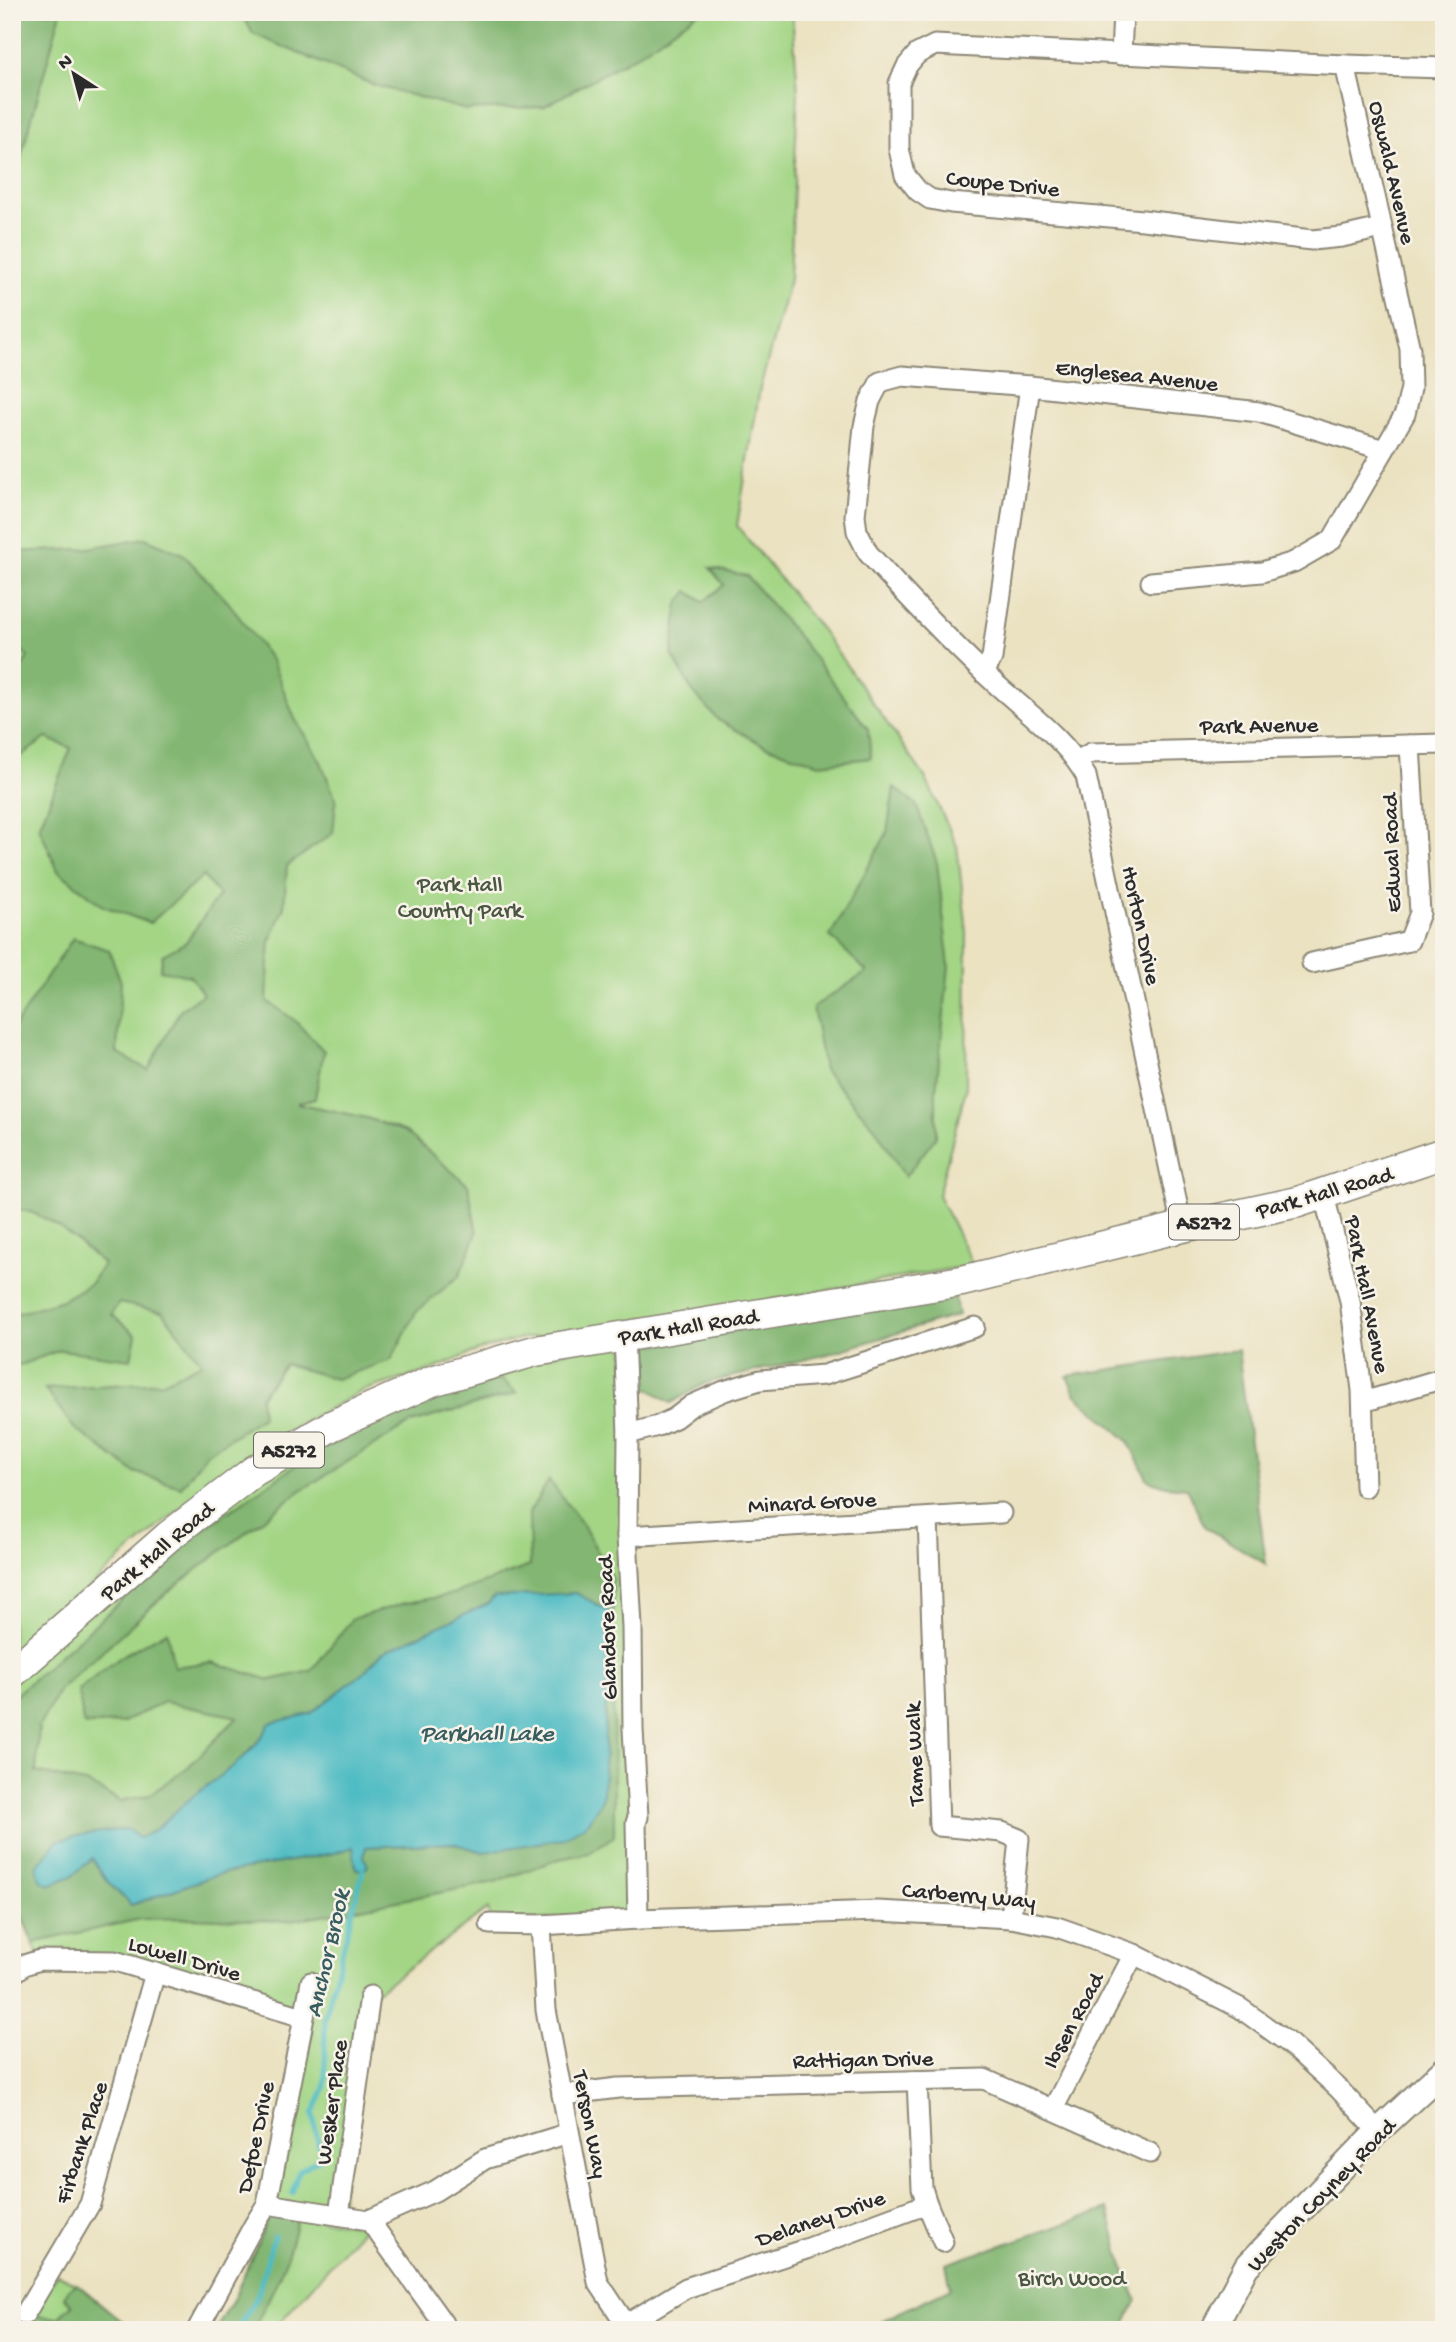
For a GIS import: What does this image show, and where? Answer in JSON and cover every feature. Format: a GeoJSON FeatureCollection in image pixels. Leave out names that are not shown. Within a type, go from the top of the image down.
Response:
{"type":"FeatureCollection","features":[{"type":"Feature","properties":{"kind":"main road","name":"Park Hall Road"},"geometry":{"type":"LineString","coordinates":[[12,1673],[129,1570],[254,1471],[331,1426],[432,1381],[535,1350],[962,1281],[1324,1195],[1444,1153]]}},
{"type":"Feature","properties":{"kind":"street"},"geometry":{"type":"LineString","coordinates":[[1121,55],[1123,12]]}},
{"type":"Feature","properties":{"kind":"street","name":"Coupe Drive"},"geometry":{"type":"LineString","coordinates":[[1381,228],[1342,237],[1312,240],[1143,220],[951,203],[930,198],[918,191],[905,174],[900,149],[899,83],[907,66],[917,54],[935,45],[1444,68]]}},
{"type":"Feature","properties":{"kind":"street","name":"Oswald Avenue"},"geometry":{"type":"LineString","coordinates":[[1151,582],[1262,572],[1294,562],[1332,540],[1405,414],[1410,388],[1410,349],[1345,65]]}},
{"type":"Feature","properties":{"kind":"street","name":"Englesea Avenue"},"geometry":{"type":"LineString","coordinates":[[880,382],[902,376],[1030,386],[1259,412],[1384,450]]}},
{"type":"Feature","properties":{"kind":"street","name":"Horton Drive"},"geometry":{"type":"LineString","coordinates":[[880,382],[870,401],[864,426],[855,516],[857,531],[868,553],[984,673],[1077,761],[1086,776],[1182,1227]]}},
{"type":"Feature","properties":{"kind":"street"},"geometry":{"type":"LineString","coordinates":[[984,673],[992,658],[1030,386]]}},
{"type":"Feature","properties":{"kind":"street","name":"Park Avenue"},"geometry":{"type":"LineString","coordinates":[[1077,761],[1091,753],[1444,744]]}},
{"type":"Feature","properties":{"kind":"street","name":"Edwal Road"},"geometry":{"type":"LineString","coordinates":[[1312,963],[1409,941],[1420,913],[1410,746]]}},
{"type":"Feature","properties":{"kind":"street","name":"Park Hall Avenue"},"geometry":{"type":"LineString","coordinates":[[1324,1195],[1350,1301],[1363,1402],[1365,1487]]}},
{"type":"Feature","properties":{"kind":"street"},"geometry":{"type":"LineString","coordinates":[[628,1434],[658,1426],[675,1418],[692,1405],[724,1391],[760,1380],[824,1375],[975,1327]]}},
{"type":"Feature","properties":{"kind":"street","name":"Glandore Road"},"geometry":{"type":"LineString","coordinates":[[624,1335],[628,1434],[627,1536],[638,1817],[638,1919]]}},
{"type":"Feature","properties":{"kind":"street"},"geometry":{"type":"LineString","coordinates":[[1363,1402],[1444,1378]]}},
{"type":"Feature","properties":{"kind":"street","name":"Minard Grove"},"geometry":{"type":"LineString","coordinates":[[627,1536],[1000,1513]]}},
{"type":"Feature","properties":{"kind":"street","name":"Tame Walk"},"geometry":{"type":"LineString","coordinates":[[928,1518],[939,1826],[1002,1832],[1019,1839],[1011,1918]]}},
{"type":"Feature","properties":{"kind":"street","name":"Carberry Way"},"geometry":{"type":"LineString","coordinates":[[490,1924],[878,1911],[1011,1918],[1057,1927],[1134,1954],[1240,2008],[1290,2044],[1338,2088],[1378,2131]]}},
{"type":"Feature","properties":{"kind":"street","name":"Terson Way"},"geometry":{"type":"LineString","coordinates":[[541,1924],[546,2010],[597,2282],[622,2327]]}},
{"type":"Feature","properties":{"kind":"street","name":"Ibsen Road"},"geometry":{"type":"LineString","coordinates":[[1053,2109],[1134,1954]]}},
{"type":"Feature","properties":{"kind":"street","name":"Lowell Drive"},"geometry":{"type":"LineString","coordinates":[[12,1975],[24,1965],[40,1961],[115,1961],[303,2017]]}},
{"type":"Feature","properties":{"kind":"street","name":"Firbank Place"},"geometry":{"type":"LineString","coordinates":[[25,2314],[90,2204],[155,1973]]}},
{"type":"Feature","properties":{"kind":"street","name":"Defoe Drive"},"geometry":{"type":"LineString","coordinates":[[197,2330],[267,2204],[312,1982]]}},
{"type":"Feature","properties":{"kind":"street","name":"Wesker Place"},"geometry":{"type":"LineString","coordinates":[[339,2215],[370,1996]]}},
{"type":"Feature","properties":{"kind":"street","name":"Rattigan Drive"},"geometry":{"type":"LineString","coordinates":[[562,2095],[618,2088],[984,2079],[1150,2152]]}},
{"type":"Feature","properties":{"kind":"street"},"geometry":{"type":"LineString","coordinates":[[917,2081],[922,2188],[943,2242]]}},
{"type":"Feature","properties":{"kind":"street","name":"Weston Coyney Road"},"geometry":{"type":"LineString","coordinates":[[1213,2330],[1246,2267],[1378,2131],[1440,2081]]}},
{"type":"Feature","properties":{"kind":"street"},"geometry":{"type":"LineString","coordinates":[[267,2204],[369,2220],[435,2191],[485,2159],[569,2133]]}},
{"type":"Feature","properties":{"kind":"street","name":"Delaney Drive"},"geometry":{"type":"LineString","coordinates":[[622,2327],[686,2288],[806,2249],[927,2204]]}},
{"type":"Feature","properties":{"kind":"street"},"geometry":{"type":"LineString","coordinates":[[369,2220],[443,2323]]}},
{"type":"Feature","properties":{"kind":"green space","name":"Park Hall Country Park"},"geometry":{"type":"Polygon","coordinates":[[[12,12],[792,12],[798,92],[790,279],[760,388],[737,526],[821,629],[925,777],[957,846],[967,932],[966,1089],[938,1195],[973,1265],[664,1318],[514,1340],[476,1351],[429,1371],[364,1390],[296,1426],[229,1467],[114,1565],[12,1659],[12,12]]]}},
{"type":"Feature","properties":{"kind":"green space"},"geometry":{"type":"Polygon","coordinates":[[[12,12],[61,12],[12,190],[12,12]]]}},
{"type":"Feature","properties":{"kind":"green space"},"geometry":{"type":"Polygon","coordinates":[[[241,12],[699,12],[637,55],[543,107],[466,110],[374,85],[253,34],[241,12]]]}},
{"type":"Feature","properties":{"kind":"green space"},"geometry":{"type":"Polygon","coordinates":[[[145,538],[183,554],[228,602],[272,661],[295,719],[321,762],[336,801],[333,833],[287,866],[284,907],[270,941],[267,1001],[293,1019],[324,1051],[315,1098],[297,1103],[367,1118],[406,1132],[468,1185],[477,1233],[459,1276],[416,1312],[391,1360],[336,1379],[285,1364],[260,1397],[262,1417],[206,1454],[181,1487],[134,1472],[74,1428],[45,1389],[163,1382],[202,1363],[162,1312],[119,1303],[111,1314],[136,1335],[131,1359],[60,1350],[12,1368],[12,1317],[62,1300],[91,1283],[103,1264],[73,1237],[49,1221],[12,1209],[12,1030],[73,938],[109,950],[121,982],[117,1053],[148,1070],[180,1010],[203,994],[190,976],[160,970],[163,955],[186,942],[219,895],[203,876],[150,923],[103,906],[58,871],[39,827],[71,748],[46,738],[21,756],[12,750],[12,684],[28,657],[12,641],[12,552],[83,549],[145,538]]]}},
{"type":"Feature","properties":{"kind":"green space"},"geometry":{"type":"Polygon","coordinates":[[[710,568],[747,576],[801,640],[868,729],[871,758],[820,764],[765,746],[718,720],[692,691],[672,654],[678,604],[688,591],[703,602],[724,585],[710,568]]]}},
{"type":"Feature","properties":{"kind":"green space"},"geometry":{"type":"Polygon","coordinates":[[[894,787],[916,804],[937,863],[949,966],[936,1090],[936,1137],[905,1177],[876,1129],[824,1070],[813,1007],[867,972],[830,936],[887,833],[894,787]]]}},
{"type":"Feature","properties":{"kind":"green space"},"geometry":{"type":"Polygon","coordinates":[[[954,1292],[958,1315],[828,1354],[706,1383],[671,1403],[639,1382],[641,1347],[954,1292]]]}},
{"type":"Feature","properties":{"kind":"green space"},"geometry":{"type":"Polygon","coordinates":[[[624,1335],[638,1919],[490,1919],[488,1909],[370,1996],[339,2215],[267,2204],[304,2017],[115,1961],[40,1960],[12,1892],[12,1673],[163,1541],[378,1404],[624,1335]]]}},
{"type":"Feature","properties":{"kind":"green space"},"geometry":{"type":"Polygon","coordinates":[[[1238,1350],[1266,1564],[1205,1527],[1187,1488],[1166,1486],[1148,1480],[1128,1441],[1076,1395],[1067,1376],[1238,1350]]]}},
{"type":"Feature","properties":{"kind":"green space"},"geometry":{"type":"Polygon","coordinates":[[[500,1378],[517,1393],[411,1423],[300,1491],[169,1591],[60,1689],[39,1726],[36,1772],[89,1784],[120,1801],[149,1795],[188,1767],[238,1717],[164,1702],[122,1723],[84,1725],[78,1690],[123,1655],[167,1631],[174,1667],[212,1662],[270,1680],[311,1671],[352,1619],[401,1604],[449,1595],[530,1566],[529,1513],[549,1480],[583,1525],[613,1579],[614,1836],[589,1853],[559,1859],[495,1882],[341,1912],[285,1921],[141,1919],[33,1943],[12,1892],[12,1698],[198,1533],[309,1456],[410,1407],[500,1378]],[[494,1597],[488,1604],[383,1652],[363,1673],[310,1714],[271,1723],[265,1734],[231,1770],[191,1798],[151,1833],[92,1858],[106,1880],[131,1905],[219,1874],[334,1853],[354,1846],[356,1868],[364,1856],[365,1847],[452,1843],[484,1852],[494,1597]]]}},
{"type":"Feature","properties":{"kind":"green space","name":"Birch Wood"},"geometry":{"type":"Polygon","coordinates":[[[1108,2209],[1123,2266],[1137,2300],[1122,2330],[862,2330],[951,2288],[946,2264],[1108,2209]]]}},
{"type":"Feature","properties":{"kind":"green space"},"geometry":{"type":"Polygon","coordinates":[[[270,2213],[365,2226],[273,2330],[216,2330],[236,2294],[270,2213]]]}},
{"type":"Feature","properties":{"kind":"green space"},"geometry":{"type":"Polygon","coordinates":[[[270,2213],[297,2218],[285,2262],[273,2290],[252,2330],[216,2330],[236,2294],[270,2213]]]}},
{"type":"Feature","properties":{"kind":"green space"},"geometry":{"type":"Polygon","coordinates":[[[57,2274],[77,2284],[69,2289],[73,2305],[58,2318],[37,2316],[27,2323],[57,2274]]]}},
{"type":"Feature","properties":{"kind":"green space"},"geometry":{"type":"Polygon","coordinates":[[[77,2284],[123,2322],[119,2330],[17,2330],[37,2316],[58,2318],[72,2305],[64,2297],[69,2289],[77,2284]]]}},
{"type":"Feature","properties":{"kind":"water","name":"Parkhall Lake"},"geometry":{"type":"Polygon","coordinates":[[[576,1593],[609,1611],[603,1798],[587,1824],[562,1839],[484,1852],[452,1843],[366,1847],[364,1856],[368,1866],[363,1871],[356,1868],[353,1847],[334,1853],[219,1874],[131,1905],[106,1880],[92,1858],[72,1876],[49,1885],[40,1880],[37,1866],[58,1840],[127,1829],[139,1838],[147,1835],[245,1756],[270,1723],[310,1714],[363,1673],[383,1652],[488,1604],[494,1597],[576,1593]]]}},
{"type":"Feature","properties":{"kind":"waterway","name":"Anchor Brook"},"geometry":{"type":"LineString","coordinates":[[292,2193],[299,2170],[321,2158],[313,2114],[325,2088],[325,2018],[363,1871]]}},
{"type":"Feature","properties":{"kind":"waterway","name":"Anchor Brook"},"geometry":{"type":"LineString","coordinates":[[237,2330],[258,2294],[274,2236]]}}]}
